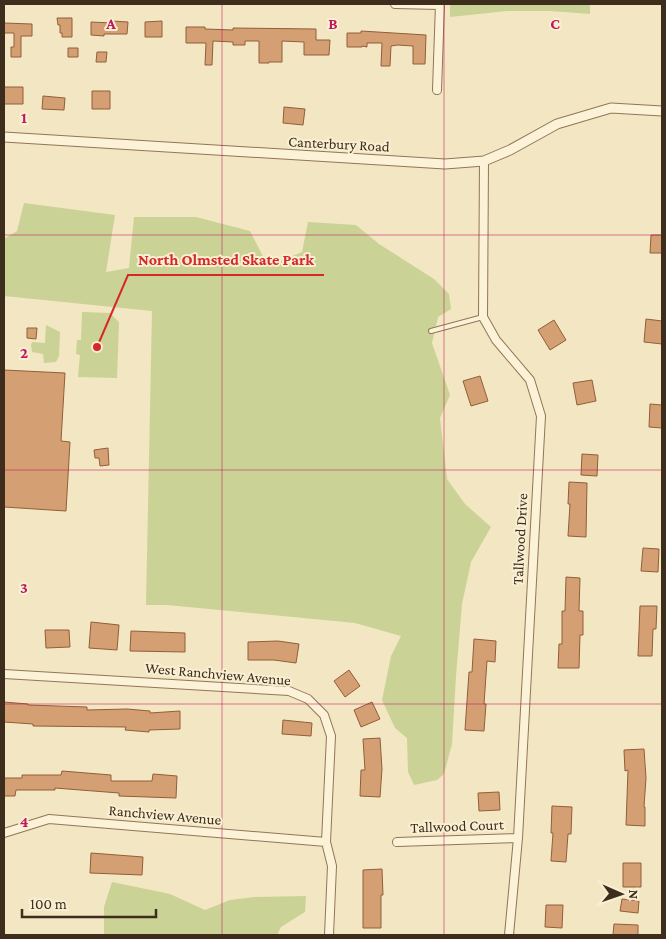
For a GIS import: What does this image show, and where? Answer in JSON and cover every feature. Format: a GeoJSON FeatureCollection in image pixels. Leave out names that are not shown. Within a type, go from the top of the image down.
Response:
{"type":"FeatureCollection","features":[{"type":"Feature","properties":{"kind":"street"},"geometry":{"type":"LineString","coordinates":[[394,4],[440,4],[437,90]]}},
{"type":"Feature","properties":{"kind":"street","name":"Canterbury Road"},"geometry":{"type":"LineString","coordinates":[[4,137],[445,164],[484,161],[510,150],[557,124],[610,108],[662,111]]}},
{"type":"Feature","properties":{"kind":"street","name":"Tallwood Drive"},"geometry":{"type":"LineString","coordinates":[[484,161],[484,317],[496,340],[530,380],[541,416],[518,838],[510,935]]}},
{"type":"Feature","properties":{"kind":"street","name":"West Ranchview Avenue"},"geometry":{"type":"LineString","coordinates":[[4,674],[270,689],[289,691],[308,699],[324,715],[332,736],[326,842],[332,866],[329,935]]}},
{"type":"Feature","properties":{"kind":"street","name":"Ranchview Avenue"},"geometry":{"type":"LineString","coordinates":[[4,833],[49,819],[326,842]]}},
{"type":"Feature","properties":{"kind":"street","name":"Tallwood Court"},"geometry":{"type":"LineString","coordinates":[[397,842],[518,838]]}},
{"type":"Feature","properties":{"kind":"lane"},"geometry":{"type":"LineString","coordinates":[[432,331],[484,317]]}},
{"type":"Feature","properties":{"kind":"green space"},"geometry":{"type":"Polygon","coordinates":[[[450,4],[590,4],[590,14],[550,11],[507,11],[450,17],[450,4]]]}},
{"type":"Feature","properties":{"kind":"green space"},"geometry":{"type":"Polygon","coordinates":[[[24,203],[115,215],[106,272],[129,268],[134,217],[196,217],[250,231],[268,266],[302,252],[308,222],[356,225],[379,244],[434,279],[449,294],[451,309],[438,317],[432,343],[450,395],[440,418],[447,479],[465,504],[491,527],[471,562],[462,604],[452,744],[444,774],[437,780],[414,785],[408,772],[407,738],[395,728],[382,700],[391,656],[401,636],[355,623],[167,605],[146,605],[152,311],[4,296],[4,239],[17,231],[24,203]]]}},
{"type":"Feature","properties":{"kind":"green space"},"geometry":{"type":"Polygon","coordinates":[[[82,312],[110,313],[119,322],[117,378],[78,377],[80,355],[76,354],[77,340],[81,340],[82,312]]]}},
{"type":"Feature","properties":{"kind":"green space"},"geometry":{"type":"Polygon","coordinates":[[[46,325],[60,332],[59,356],[56,362],[44,363],[43,354],[32,352],[32,342],[45,343],[46,325]]]}},
{"type":"Feature","properties":{"kind":"green space"},"geometry":{"type":"Polygon","coordinates":[[[112,882],[170,894],[205,910],[230,900],[254,897],[306,896],[305,912],[281,927],[277,935],[104,935],[104,907],[112,882]]]}},
{"type":"Feature","properties":{"kind":"building"},"geometry":{"type":"Polygon","coordinates":[[[57,18],[72,18],[72,37],[62,37],[57,18]]]}},
{"type":"Feature","properties":{"kind":"building"},"geometry":{"type":"Polygon","coordinates":[[[112,21],[128,22],[127,34],[91,35],[91,22],[112,23],[112,21]]]}},
{"type":"Feature","properties":{"kind":"building"},"geometry":{"type":"Polygon","coordinates":[[[162,21],[162,37],[145,37],[145,22],[162,21]]]}},
{"type":"Feature","properties":{"kind":"building"},"geometry":{"type":"Polygon","coordinates":[[[4,23],[32,24],[32,36],[21,36],[21,57],[11,57],[11,47],[14,47],[14,33],[4,33],[4,23]]]}},
{"type":"Feature","properties":{"kind":"building"},"geometry":{"type":"Polygon","coordinates":[[[186,27],[233,30],[233,28],[316,29],[316,40],[330,40],[329,55],[304,55],[304,42],[282,41],[282,62],[259,63],[259,41],[245,41],[245,45],[233,45],[233,42],[213,41],[212,65],[205,65],[206,43],[186,43],[186,27]]]}},
{"type":"Feature","properties":{"kind":"building"},"geometry":{"type":"Polygon","coordinates":[[[361,31],[426,35],[425,64],[413,64],[413,46],[398,45],[391,46],[390,66],[381,66],[382,43],[367,43],[367,47],[347,47],[347,33],[361,33],[361,31]]]}},
{"type":"Feature","properties":{"kind":"building"},"geometry":{"type":"Polygon","coordinates":[[[68,48],[78,48],[78,57],[68,57],[68,48]]]}},
{"type":"Feature","properties":{"kind":"building"},"geometry":{"type":"Polygon","coordinates":[[[97,52],[107,52],[106,62],[96,62],[97,52]]]}},
{"type":"Feature","properties":{"kind":"building"},"geometry":{"type":"Polygon","coordinates":[[[4,87],[23,87],[23,104],[4,104],[4,87]]]}},
{"type":"Feature","properties":{"kind":"building"},"geometry":{"type":"Polygon","coordinates":[[[92,91],[110,91],[110,109],[92,109],[92,91]]]}},
{"type":"Feature","properties":{"kind":"building"},"geometry":{"type":"Polygon","coordinates":[[[43,96],[65,98],[64,110],[42,109],[43,96]]]}},
{"type":"Feature","properties":{"kind":"building"},"geometry":{"type":"Polygon","coordinates":[[[284,107],[305,109],[303,125],[283,123],[284,107]]]}},
{"type":"Feature","properties":{"kind":"building"},"geometry":{"type":"Polygon","coordinates":[[[651,235],[662,235],[662,253],[650,253],[651,235]]]}},
{"type":"Feature","properties":{"kind":"building"},"geometry":{"type":"Polygon","coordinates":[[[646,319],[662,321],[662,344],[644,342],[646,319]]]}},
{"type":"Feature","properties":{"kind":"building"},"geometry":{"type":"Polygon","coordinates":[[[554,320],[566,340],[550,350],[538,330],[554,320]]]}},
{"type":"Feature","properties":{"kind":"building"},"geometry":{"type":"Polygon","coordinates":[[[27,328],[37,328],[36,339],[27,338],[27,328]]]}},
{"type":"Feature","properties":{"kind":"building"},"geometry":{"type":"Polygon","coordinates":[[[4,370],[65,373],[61,441],[70,442],[66,511],[4,507],[4,370]]]}},
{"type":"Feature","properties":{"kind":"building"},"geometry":{"type":"Polygon","coordinates":[[[480,376],[488,401],[471,406],[463,381],[480,376]]]}},
{"type":"Feature","properties":{"kind":"building"},"geometry":{"type":"Polygon","coordinates":[[[592,380],[596,401],[577,405],[573,383],[592,380]]]}},
{"type":"Feature","properties":{"kind":"building"},"geometry":{"type":"Polygon","coordinates":[[[650,404],[662,405],[662,428],[649,427],[650,404]]]}},
{"type":"Feature","properties":{"kind":"building"},"geometry":{"type":"Polygon","coordinates":[[[108,448],[109,465],[100,466],[99,458],[95,458],[94,450],[108,448]]]}},
{"type":"Feature","properties":{"kind":"building"},"geometry":{"type":"Polygon","coordinates":[[[582,454],[598,455],[597,476],[581,475],[582,454]]]}},
{"type":"Feature","properties":{"kind":"building"},"geometry":{"type":"Polygon","coordinates":[[[569,482],[587,483],[586,537],[568,536],[569,482]]]}},
{"type":"Feature","properties":{"kind":"building"},"geometry":{"type":"Polygon","coordinates":[[[643,548],[659,549],[658,572],[641,571],[643,548]]]}},
{"type":"Feature","properties":{"kind":"building"},"geometry":{"type":"Polygon","coordinates":[[[566,577],[580,578],[579,611],[583,611],[583,635],[580,635],[579,668],[558,668],[559,644],[562,644],[562,611],[565,611],[566,577]]]}},
{"type":"Feature","properties":{"kind":"building"},"geometry":{"type":"Polygon","coordinates":[[[640,606],[657,606],[656,629],[653,629],[652,656],[638,656],[640,606]]]}},
{"type":"Feature","properties":{"kind":"building"},"geometry":{"type":"Polygon","coordinates":[[[91,622],[119,625],[117,650],[89,648],[91,622]]]}},
{"type":"Feature","properties":{"kind":"building"},"geometry":{"type":"Polygon","coordinates":[[[45,630],[69,630],[70,647],[46,648],[45,630]]]}},
{"type":"Feature","properties":{"kind":"building"},"geometry":{"type":"Polygon","coordinates":[[[131,631],[185,633],[185,652],[130,651],[131,631]]]}},
{"type":"Feature","properties":{"kind":"building"},"geometry":{"type":"Polygon","coordinates":[[[474,639],[496,641],[495,662],[487,661],[484,731],[465,730],[469,672],[472,672],[474,639]]]}},
{"type":"Feature","properties":{"kind":"building"},"geometry":{"type":"Polygon","coordinates":[[[278,641],[299,644],[296,663],[274,660],[248,660],[248,642],[278,641]]]}},
{"type":"Feature","properties":{"kind":"building"},"geometry":{"type":"Polygon","coordinates":[[[349,670],[360,686],[345,697],[334,681],[349,670]]]}},
{"type":"Feature","properties":{"kind":"building"},"geometry":{"type":"Polygon","coordinates":[[[4,702],[28,705],[87,707],[87,710],[127,709],[150,711],[150,713],[180,711],[180,729],[149,730],[149,732],[125,730],[126,727],[33,726],[33,724],[4,722],[4,702]]]}},
{"type":"Feature","properties":{"kind":"building"},"geometry":{"type":"Polygon","coordinates":[[[372,702],[380,719],[361,727],[354,710],[372,702]]]}},
{"type":"Feature","properties":{"kind":"building"},"geometry":{"type":"Polygon","coordinates":[[[283,720],[312,723],[311,736],[282,734],[283,720]]]}},
{"type":"Feature","properties":{"kind":"building"},"geometry":{"type":"Polygon","coordinates":[[[380,738],[382,769],[380,797],[360,796],[361,770],[365,770],[363,739],[380,738]]]}},
{"type":"Feature","properties":{"kind":"building"},"geometry":{"type":"Polygon","coordinates":[[[644,749],[646,778],[645,826],[626,825],[628,770],[625,771],[624,750],[644,749]]]}},
{"type":"Feature","properties":{"kind":"building"},"geometry":{"type":"Polygon","coordinates":[[[62,771],[111,775],[111,781],[152,781],[153,774],[177,776],[176,798],[119,796],[119,793],[55,788],[55,790],[16,790],[15,796],[4,796],[4,778],[22,778],[22,775],[61,775],[62,771]]]}},
{"type":"Feature","properties":{"kind":"building"},"geometry":{"type":"Polygon","coordinates":[[[499,792],[500,810],[479,811],[478,793],[499,792]]]}},
{"type":"Feature","properties":{"kind":"building"},"geometry":{"type":"Polygon","coordinates":[[[552,806],[572,807],[571,834],[568,834],[566,862],[551,861],[552,806]]]}},
{"type":"Feature","properties":{"kind":"building"},"geometry":{"type":"Polygon","coordinates":[[[91,853],[143,857],[142,875],[90,873],[91,853]]]}},
{"type":"Feature","properties":{"kind":"building"},"geometry":{"type":"Polygon","coordinates":[[[623,863],[641,863],[641,887],[623,887],[623,863]]]}},
{"type":"Feature","properties":{"kind":"building"},"geometry":{"type":"Polygon","coordinates":[[[382,869],[381,928],[363,928],[363,870],[382,869]]]}},
{"type":"Feature","properties":{"kind":"building"},"geometry":{"type":"Polygon","coordinates":[[[622,899],[639,901],[638,913],[620,911],[622,899]]]}},
{"type":"Feature","properties":{"kind":"building"},"geometry":{"type":"Polygon","coordinates":[[[546,905],[563,905],[562,928],[545,927],[546,905]]]}},
{"type":"Feature","properties":{"kind":"building"},"geometry":{"type":"Polygon","coordinates":[[[614,924],[638,925],[638,935],[613,935],[614,924]]]}},
{"type":"Feature","properties":{"kind":"place","name":"North Olmsted Skate Park"},"geometry":{"type":"Point","coordinates":[97,347]}}]}
